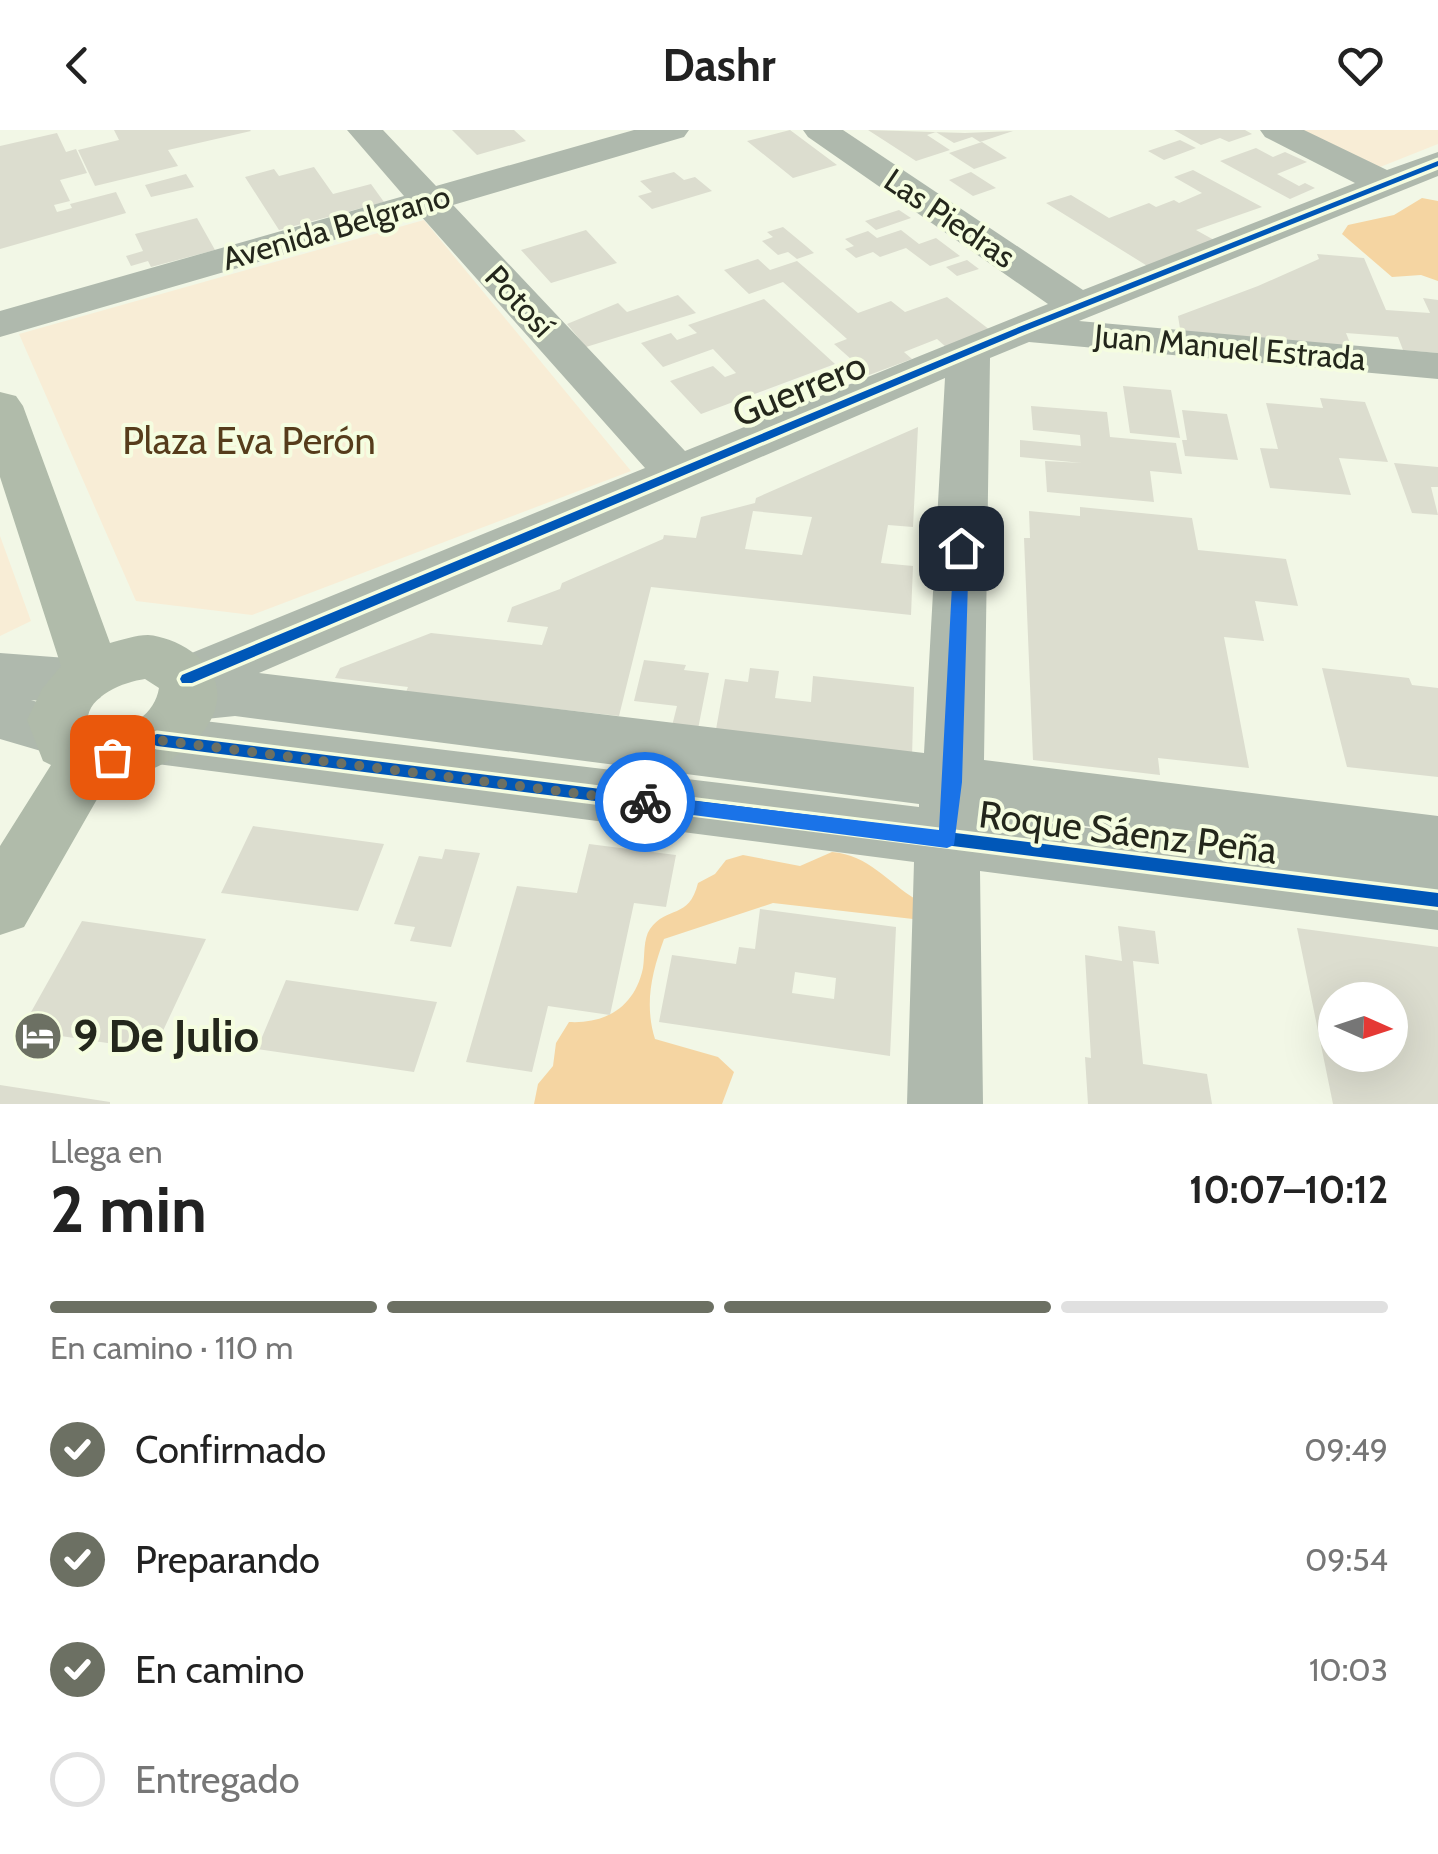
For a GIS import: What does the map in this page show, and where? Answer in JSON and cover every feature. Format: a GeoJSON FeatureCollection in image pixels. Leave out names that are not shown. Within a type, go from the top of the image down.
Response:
{"type":"FeatureCollection","features":[{"type":"Feature","properties":{"kind":"main road"},"geometry":{"type":"LineString","coordinates":[[0,406],[80,711],[112,757],[178,706],[179,668],[149,657],[130,658],[80,711],[0,905]]}},
{"type":"Feature","properties":{"kind":"street","name":"Potosí"},"geometry":{"type":"LineString","coordinates":[[364,130],[676,472]]}},
{"type":"Feature","properties":{"kind":"street","name":"Avenida Belgrano"},"geometry":{"type":"LineString","coordinates":[[0,324],[672,130]]}},
{"type":"Feature","properties":{"kind":"street","name":"Las Piedras"},"geometry":{"type":"LineString","coordinates":[[820,130],[1079,306]]}},
{"type":"Feature","properties":{"kind":"street"},"geometry":{"type":"LineString","coordinates":[[1277,130],[1386,184]]}},
{"type":"Feature","properties":{"kind":"street","name":"Guerrero"},"geometry":{"type":"LineString","coordinates":[[178,706],[676,472],[1386,184],[1434,173]]}},
{"type":"Feature","properties":{"kind":"street","name":"Juan Manuel Estrada"},"geometry":{"type":"LineString","coordinates":[[1022,329],[1438,366]]}},
{"type":"Feature","properties":{"kind":"street"},"geometry":{"type":"LineString","coordinates":[[945,1104],[950,811],[968,352]]}},
{"type":"Feature","properties":{"kind":"street"},"geometry":{"type":"LineString","coordinates":[[0,674],[80,711]]}},
{"type":"Feature","properties":{"kind":"street","name":"Roque Sáenz Peña"},"geometry":{"type":"LineString","coordinates":[[178,706],[950,811],[1438,900]]}},
{"type":"Feature","properties":{"kind":"street"},"geometry":{"type":"LineString","coordinates":[[0,715],[80,711]]}},
{"type":"Feature","properties":{"kind":"street","name":"Roque Sáenz Peña"},"geometry":{"type":"LineString","coordinates":[[950,811],[1438,844]]}},
{"type":"Feature","properties":{"kind":"green space"},"geometry":{"type":"Polygon","coordinates":[[[1303,130],[1438,130],[1438,144],[1380,167],[1303,130]]]}},
{"type":"Feature","properties":{"kind":"green space","name":"Plaza Eva Perón"},"geometry":{"type":"Polygon","coordinates":[[[424,220],[631,471],[252,615],[136,601],[19,334],[424,220]]]}},
{"type":"Feature","properties":{"kind":"green space"},"geometry":{"type":"Polygon","coordinates":[[[0,536],[31,621],[0,636],[0,536]]]}},
{"type":"Feature","properties":{"kind":"shaded area"},"geometry":{"type":"Polygon","coordinates":[[[1422,198],[1438,201],[1438,281],[1421,275],[1392,277],[1342,234],[1348,225],[1394,215],[1422,198]]]}},
{"type":"Feature","properties":{"kind":"shaded area"},"geometry":{"type":"Polygon","coordinates":[[[832,852],[857,858],[917,900],[913,919],[773,903],[664,939],[651,988],[655,1039],[718,1057],[734,1072],[722,1104],[534,1104],[538,1084],[553,1066],[556,1043],[569,1022],[607,1016],[626,1002],[639,981],[650,929],[689,902],[698,883],[715,874],[726,860],[743,855],[800,866],[832,852]]]}},
{"type":"Feature","properties":{"kind":"building"},"geometry":{"type":"Polygon","coordinates":[[[114,130],[251,131],[168,150],[178,166],[95,186],[78,150],[119,140],[114,130]]]}},
{"type":"Feature","properties":{"kind":"building"},"geometry":{"type":"Polygon","coordinates":[[[452,130],[514,130],[526,141],[477,155],[452,130]]]}},
{"type":"Feature","properties":{"kind":"building"},"geometry":{"type":"Polygon","coordinates":[[[790,130],[837,165],[793,178],[747,141],[790,130]]]}},
{"type":"Feature","properties":{"kind":"building"},"geometry":{"type":"Polygon","coordinates":[[[868,130],[936,132],[927,135],[950,150],[916,161],[868,130]]]}},
{"type":"Feature","properties":{"kind":"building"},"geometry":{"type":"Polygon","coordinates":[[[1174,130],[1245,130],[1252,134],[1201,145],[1174,130]]]}},
{"type":"Feature","properties":{"kind":"building"},"geometry":{"type":"Polygon","coordinates":[[[1013,131],[980,142],[972,137],[954,143],[936,132],[1013,131]]]}},
{"type":"Feature","properties":{"kind":"building"},"geometry":{"type":"Polygon","coordinates":[[[57,133],[66,152],[76,149],[87,173],[60,180],[70,201],[54,205],[57,212],[72,208],[70,204],[116,192],[126,213],[0,249],[0,146],[57,133]]]}},
{"type":"Feature","properties":{"kind":"building"},"geometry":{"type":"Polygon","coordinates":[[[1180,140],[1196,148],[1164,160],[1148,151],[1180,140]]]}},
{"type":"Feature","properties":{"kind":"building"},"geometry":{"type":"Polygon","coordinates":[[[982,142],[1007,158],[974,169],[949,153],[982,142]]]}},
{"type":"Feature","properties":{"kind":"building"},"geometry":{"type":"Polygon","coordinates":[[[1256,148],[1273,157],[1285,152],[1307,162],[1277,174],[1299,186],[1305,183],[1315,188],[1290,199],[1220,161],[1256,148]]]}},
{"type":"Feature","properties":{"kind":"building"},"geometry":{"type":"Polygon","coordinates":[[[314,167],[333,194],[371,184],[384,202],[279,230],[245,177],[274,169],[279,176],[314,167]]]}},
{"type":"Feature","properties":{"kind":"building"},"geometry":{"type":"Polygon","coordinates":[[[1193,170],[1262,207],[1196,230],[1214,240],[1149,267],[1046,203],[1071,195],[1109,218],[1149,203],[1156,207],[1174,200],[1179,203],[1202,193],[1174,177],[1193,170]]]}},
{"type":"Feature","properties":{"kind":"building"},"geometry":{"type":"Polygon","coordinates":[[[674,172],[684,180],[695,177],[712,191],[652,209],[638,196],[652,192],[640,181],[674,172]]]}},
{"type":"Feature","properties":{"kind":"building"},"geometry":{"type":"Polygon","coordinates":[[[971,172],[996,188],[973,196],[949,180],[971,172]]]}},
{"type":"Feature","properties":{"kind":"building"},"geometry":{"type":"Polygon","coordinates":[[[186,174],[194,187],[151,197],[145,185],[186,174]]]}},
{"type":"Feature","properties":{"kind":"building"},"geometry":{"type":"Polygon","coordinates":[[[899,210],[911,218],[876,230],[865,221],[899,210]]]}},
{"type":"Feature","properties":{"kind":"building"},"geometry":{"type":"Polygon","coordinates":[[[197,218],[215,250],[151,267],[148,261],[131,266],[126,256],[143,251],[135,234],[197,218]]]}},
{"type":"Feature","properties":{"kind":"building"},"geometry":{"type":"Polygon","coordinates":[[[783,227],[814,253],[797,259],[788,252],[778,255],[762,241],[773,237],[767,232],[783,227]]]}},
{"type":"Feature","properties":{"kind":"building"},"geometry":{"type":"Polygon","coordinates":[[[586,230],[617,263],[551,283],[521,250],[586,230]]]}},
{"type":"Feature","properties":{"kind":"building"},"geometry":{"type":"Polygon","coordinates":[[[901,230],[919,244],[936,238],[960,256],[930,266],[906,248],[880,257],[873,252],[856,258],[845,249],[854,246],[845,239],[868,231],[877,238],[901,230]]]}},
{"type":"Feature","properties":{"kind":"building"},"geometry":{"type":"Polygon","coordinates":[[[1317,254],[1364,258],[1386,310],[1430,313],[1423,298],[1438,300],[1438,353],[1403,350],[1398,337],[1346,333],[1352,348],[1181,335],[1178,316],[1319,259],[1317,254]]]}},
{"type":"Feature","properties":{"kind":"building"},"geometry":{"type":"Polygon","coordinates":[[[758,259],[770,270],[797,261],[858,313],[891,301],[905,312],[947,297],[990,330],[946,347],[937,339],[904,352],[912,359],[869,375],[834,344],[847,339],[783,282],[749,294],[724,270],[758,259]]]}},
{"type":"Feature","properties":{"kind":"building"},"geometry":{"type":"Polygon","coordinates":[[[967,260],[979,269],[957,276],[946,267],[967,260]]]}},
{"type":"Feature","properties":{"kind":"building"},"geometry":{"type":"Polygon","coordinates":[[[678,295],[696,313],[586,347],[567,324],[618,303],[627,312],[678,295]]]}},
{"type":"Feature","properties":{"kind":"building"},"geometry":{"type":"Polygon","coordinates":[[[764,299],[835,364],[701,414],[670,381],[713,366],[725,377],[736,373],[713,349],[663,367],[641,343],[671,333],[677,340],[697,333],[688,325],[764,299]]]}},
{"type":"Feature","properties":{"kind":"building"},"geometry":{"type":"Polygon","coordinates":[[[1123,386],[1171,390],[1180,438],[1130,433],[1123,386]]]}},
{"type":"Feature","properties":{"kind":"building"},"geometry":{"type":"Polygon","coordinates":[[[1320,398],[1365,402],[1388,462],[1339,458],[1351,495],[1270,488],[1260,448],[1278,449],[1266,403],[1323,408],[1320,398]]]}},
{"type":"Feature","properties":{"kind":"building"},"geometry":{"type":"Polygon","coordinates":[[[1031,406],[1107,412],[1110,437],[1176,443],[1182,474],[1150,471],[1154,502],[1047,492],[1045,461],[1082,463],[1020,457],[1020,440],[1081,446],[1080,435],[1033,430],[1031,406]]]}},
{"type":"Feature","properties":{"kind":"building"},"geometry":{"type":"Polygon","coordinates":[[[1182,410],[1227,414],[1238,460],[1185,456],[1182,440],[1187,440],[1182,410]]]}},
{"type":"Feature","properties":{"kind":"building"},"geometry":{"type":"Polygon","coordinates":[[[918,427],[913,527],[888,525],[881,563],[913,566],[911,615],[651,587],[619,716],[406,692],[408,687],[335,678],[340,668],[431,633],[542,645],[548,627],[507,622],[512,607],[560,589],[562,583],[663,539],[664,535],[696,538],[701,517],[755,503],[756,498],[918,427]],[[753,511],[745,549],[802,555],[812,517],[753,511]]]}},
{"type":"Feature","properties":{"kind":"building"},"geometry":{"type":"Polygon","coordinates":[[[1394,463],[1438,467],[1438,487],[1431,487],[1438,515],[1412,513],[1394,463]]]}},
{"type":"Feature","properties":{"kind":"building"},"geometry":{"type":"Polygon","coordinates":[[[1080,507],[1192,518],[1198,550],[1286,559],[1298,606],[1255,601],[1264,641],[1224,637],[1249,768],[1158,758],[1160,775],[1033,760],[1024,538],[1030,538],[1029,511],[1080,516],[1080,507]]]}},
{"type":"Feature","properties":{"kind":"building"},"geometry":{"type":"Polygon","coordinates":[[[644,660],[686,665],[684,670],[709,673],[698,729],[672,726],[677,706],[634,701],[644,660]]]}},
{"type":"Feature","properties":{"kind":"building"},"geometry":{"type":"Polygon","coordinates":[[[750,668],[779,671],[775,698],[811,702],[813,676],[914,687],[912,757],[715,735],[725,679],[748,682],[750,668]]]}},
{"type":"Feature","properties":{"kind":"building"},"geometry":{"type":"Polygon","coordinates":[[[1322,668],[1409,678],[1412,685],[1438,688],[1438,777],[1347,767],[1322,668]]]}},
{"type":"Feature","properties":{"kind":"building"},"geometry":{"type":"Polygon","coordinates":[[[253,826],[384,844],[358,911],[221,893],[253,826]]]}},
{"type":"Feature","properties":{"kind":"building"},"geometry":{"type":"Polygon","coordinates":[[[589,844],[676,855],[666,907],[634,903],[610,1015],[548,1006],[532,1072],[466,1062],[517,886],[577,893],[589,844]]]}},
{"type":"Feature","properties":{"kind":"building"},"geometry":{"type":"Polygon","coordinates":[[[445,849],[480,853],[451,947],[410,941],[415,927],[394,924],[419,856],[442,859],[445,849]]]}},
{"type":"Feature","properties":{"kind":"building"},"geometry":{"type":"Polygon","coordinates":[[[760,909],[896,927],[890,1056],[659,1022],[672,955],[736,964],[739,947],[755,949],[760,909]],[[795,972],[792,993],[834,999],[836,978],[795,972]]]}},
{"type":"Feature","properties":{"kind":"building"},"geometry":{"type":"Polygon","coordinates":[[[82,921],[206,939],[154,1050],[21,1030],[82,921]]]}},
{"type":"Feature","properties":{"kind":"building"},"geometry":{"type":"Polygon","coordinates":[[[1118,926],[1155,931],[1159,964],[1133,961],[1143,1064],[1207,1074],[1212,1104],[1088,1104],[1085,1057],[1091,1058],[1085,955],[1122,961],[1118,926]]]}},
{"type":"Feature","properties":{"kind":"building"},"geometry":{"type":"Polygon","coordinates":[[[1297,928],[1438,947],[1438,1104],[1333,1104],[1326,1072],[1408,1072],[1408,982],[1318,982],[1318,1031],[1297,928]]]}},
{"type":"Feature","properties":{"kind":"building"},"geometry":{"type":"Polygon","coordinates":[[[286,980],[437,1002],[414,1072],[257,1049],[286,980]]]}},
{"type":"Feature","properties":{"kind":"building"},"geometry":{"type":"Polygon","coordinates":[[[0,1085],[110,1102],[110,1104],[0,1104],[0,1085]]]}},
{"type":"Feature","properties":{"kind":"cycle path"},"geometry":{"type":"LineString","coordinates":[[187,679],[1022,329],[1438,163]]}},
{"type":"Feature","properties":{"kind":"cycle path"},"geometry":{"type":"LineString","coordinates":[[157,740],[1438,900]]}},
{"type":"Feature","properties":{"kind":"way so far"},"geometry":{"type":"LineString","coordinates":[[112,757],[157,740],[645,802]]}},
{"type":"Feature","properties":{"kind":"place","name":"9 De Julio"},"geometry":{"type":"Point","coordinates":[38,1036]}},
{"type":"Feature","properties":{"kind":"route"},"geometry":{"type":"LineString","coordinates":[[645,802],[947,840],[953,782],[961,548]]}}]}
